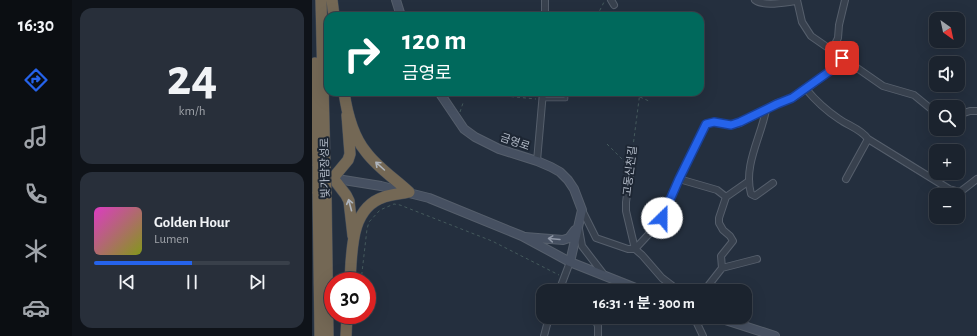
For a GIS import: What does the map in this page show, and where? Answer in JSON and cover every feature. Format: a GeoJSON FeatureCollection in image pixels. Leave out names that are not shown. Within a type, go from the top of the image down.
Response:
{"type":"FeatureCollection","features":[{"type":"Feature","properties":{"kind":"highway","name":"빛가람장성로"},"geometry":{"type":"LineString","coordinates":[[313,0],[318,170],[322,193],[328,336]]}},
{"type":"Feature","properties":{"kind":"highway","name":"빛가람장성로"},"geometry":{"type":"LineString","coordinates":[[318,170],[320,0]]}},
{"type":"Feature","properties":{"kind":"highway"},"geometry":{"type":"LineString","coordinates":[[332,0],[334,12]]}},
{"type":"Feature","properties":{"kind":"highway"},"geometry":{"type":"LineString","coordinates":[[345,96],[348,114],[350,154],[348,160],[333,178],[349,201],[353,236],[351,272]]}},
{"type":"Feature","properties":{"kind":"highway"},"geometry":{"type":"LineString","coordinates":[[348,114],[358,140],[366,153],[409,192]]}},
{"type":"Feature","properties":{"kind":"highway"},"geometry":{"type":"LineString","coordinates":[[353,236],[364,211],[372,203],[384,197],[409,192]]}},
{"type":"Feature","properties":{"kind":"highway","name":"빛가람장성로"},"geometry":{"type":"LineString","coordinates":[[320,336],[322,193]]}},
{"type":"Feature","properties":{"kind":"highway"},"geometry":{"type":"LineString","coordinates":[[346,336],[347,324]]}},
{"type":"Feature","properties":{"kind":"street"},"geometry":{"type":"LineString","coordinates":[[396,0],[399,12]]}},
{"type":"Feature","properties":{"kind":"street"},"geometry":{"type":"LineString","coordinates":[[545,0],[545,12]]}},
{"type":"Feature","properties":{"kind":"street"},"geometry":{"type":"LineString","coordinates":[[756,0],[759,3],[765,4],[797,0],[802,22],[811,36],[882,86],[914,94],[929,107]]}},
{"type":"Feature","properties":{"kind":"street"},"geometry":{"type":"LineString","coordinates":[[832,50],[838,38],[839,25],[845,0]]}},
{"type":"Feature","properties":{"kind":"street"},"geometry":{"type":"LineString","coordinates":[[670,284],[662,278],[635,249],[660,222],[706,124],[714,122],[731,125],[792,98],[834,68],[842,58]]}},
{"type":"Feature","properties":{"kind":"street"},"geometry":{"type":"LineString","coordinates":[[806,89],[837,118],[848,126],[858,130],[868,139],[949,189],[960,192],[977,179]]}},
{"type":"Feature","properties":{"kind":"street","name":"금영로"},"geometry":{"type":"LineString","coordinates":[[442,96],[464,129],[475,138],[499,149],[537,161],[560,172],[574,189],[582,210],[596,238],[628,249],[635,249]]}},
{"type":"Feature","properties":{"kind":"street"},"geometry":{"type":"LineString","coordinates":[[537,161],[543,99]]}},
{"type":"Feature","properties":{"kind":"street"},"geometry":{"type":"LineString","coordinates":[[766,110],[752,157],[748,181],[751,194],[754,196],[760,194],[773,183]]}},
{"type":"Feature","properties":{"kind":"street"},"geometry":{"type":"LineString","coordinates":[[965,113],[977,111]]}},
{"type":"Feature","properties":{"kind":"street"},"geometry":{"type":"LineString","coordinates":[[846,179],[868,139]]}},
{"type":"Feature","properties":{"kind":"street","name":"고동신천길"},"geometry":{"type":"LineString","coordinates":[[632,160],[626,211],[635,249]]}},
{"type":"Feature","properties":{"kind":"street"},"geometry":{"type":"LineString","coordinates":[[318,170],[333,178],[381,186],[429,198],[522,236],[570,262],[625,284]]}},
{"type":"Feature","properties":{"kind":"street"},"geometry":{"type":"LineString","coordinates":[[679,179],[717,190],[726,197]]}},
{"type":"Feature","properties":{"kind":"street"},"geometry":{"type":"LineString","coordinates":[[722,268],[721,256],[733,241],[732,237],[723,230],[719,221],[726,197],[736,188],[748,181]]}},
{"type":"Feature","properties":{"kind":"street"},"geometry":{"type":"LineString","coordinates":[[561,284],[570,262],[582,210]]}},
{"type":"Feature","properties":{"kind":"street"},"geometry":{"type":"LineString","coordinates":[[522,236],[562,240],[570,238],[578,224]]}},
{"type":"Feature","properties":{"kind":"street"},"geometry":{"type":"LineString","coordinates":[[578,224],[582,246],[605,276]]}},
{"type":"Feature","properties":{"kind":"street"},"geometry":{"type":"LineString","coordinates":[[709,284],[722,268],[757,259]]}},
{"type":"Feature","properties":{"kind":"street"},"geometry":{"type":"LineString","coordinates":[[544,336],[547,324]]}},
{"type":"Feature","properties":{"kind":"street"},"geometry":{"type":"LineString","coordinates":[[597,324],[598,336]]}},
{"type":"Feature","properties":{"kind":"street"},"geometry":{"type":"LineString","coordinates":[[697,324],[703,336]]}},
{"type":"Feature","properties":{"kind":"street"},"geometry":{"type":"LineString","coordinates":[[738,324],[776,336]]}},
{"type":"Feature","properties":{"kind":"lane"},"geometry":{"type":"LineString","coordinates":[[543,99],[566,100],[566,96]]}},
{"type":"Feature","properties":{"kind":"path"},"geometry":{"type":"LineString","coordinates":[[599,12],[605,0]]}},
{"type":"Feature","properties":{"kind":"path"},"geometry":{"type":"LineString","coordinates":[[505,96],[526,99],[543,99]]}},
{"type":"Feature","properties":{"kind":"path"},"geometry":{"type":"LineString","coordinates":[[640,96],[651,102]]}},
{"type":"Feature","properties":{"kind":"path","name":"고동신천길"},"geometry":{"type":"LineString","coordinates":[[632,160],[638,102],[640,96]]}},
{"type":"Feature","properties":{"kind":"path"},"geometry":{"type":"LineString","coordinates":[[607,144],[620,157]]}},
{"type":"Feature","properties":{"kind":"path"},"geometry":{"type":"LineString","coordinates":[[361,272],[369,222],[380,210],[394,204],[416,210],[492,241],[563,277]]}},
{"type":"Feature","properties":{"kind":"route"},"geometry":{"type":"LineString","coordinates":[[662,218],[663,213],[706,124],[714,122],[731,125],[789,100],[834,68],[842,58]]}}]}
